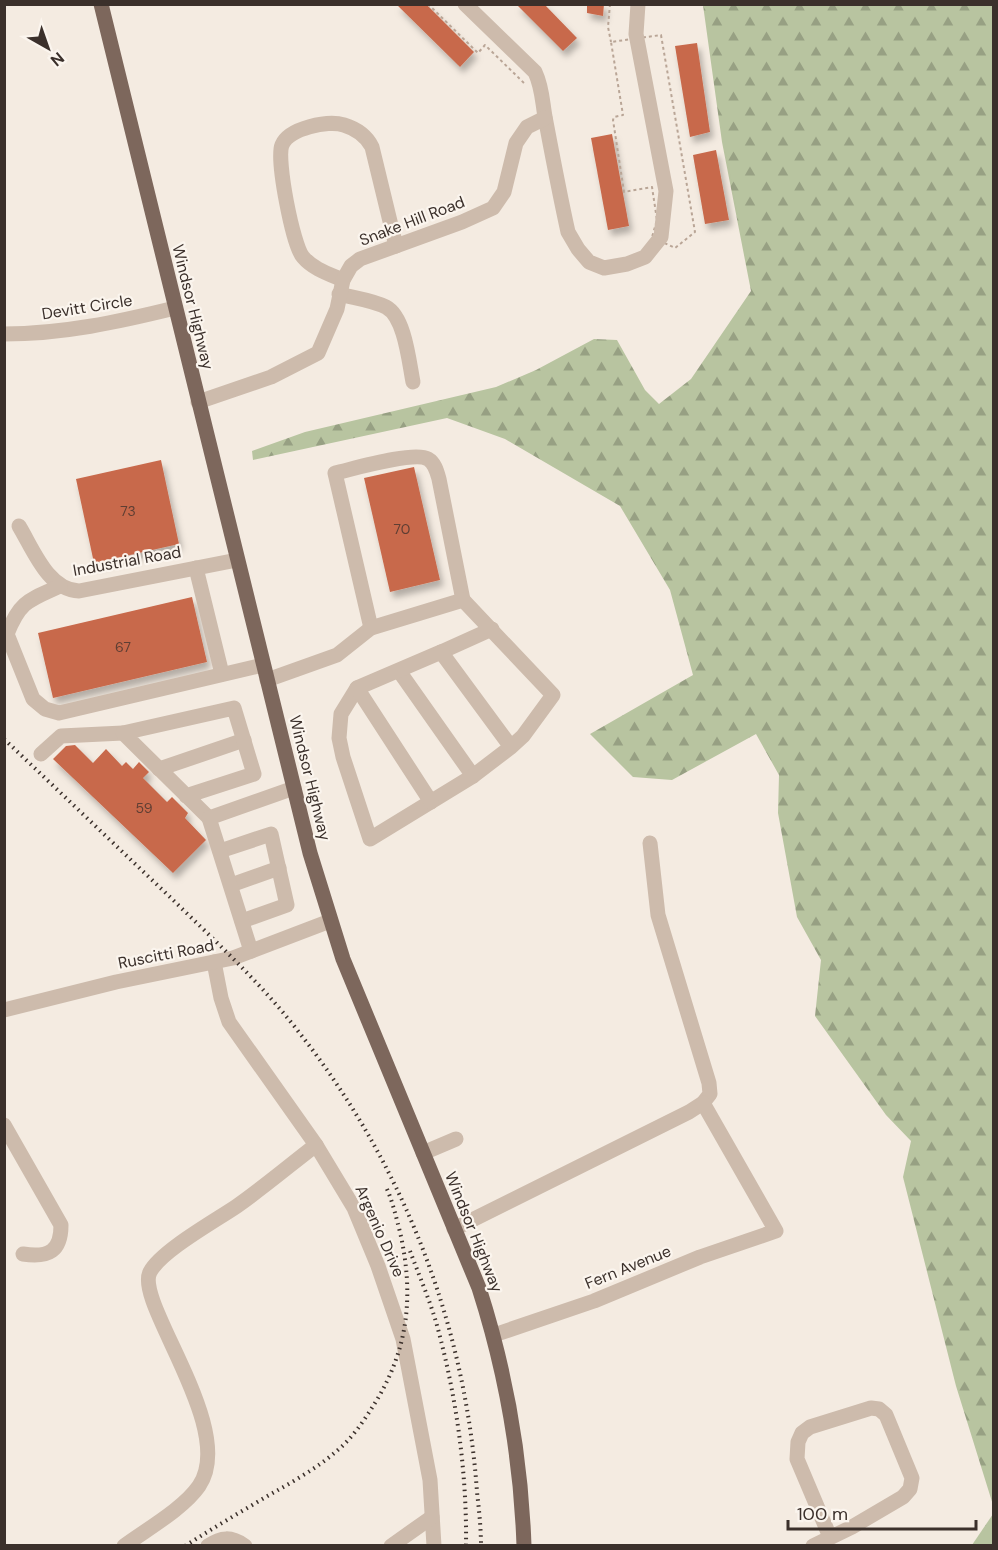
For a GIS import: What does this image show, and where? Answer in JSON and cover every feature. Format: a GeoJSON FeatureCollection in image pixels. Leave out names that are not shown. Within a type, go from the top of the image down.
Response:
{"type":"FeatureCollection","features":[{"type":"Feature","properties":{"kind":"main road","name":"Windsor Highway"},"geometry":{"type":"LineString","coordinates":[[101,4],[263,665],[310,853],[330,921],[343,960],[479,1288],[494,1335],[506,1383],[514,1437],[524,1545]]}},
{"type":"Feature","properties":{"kind":"street"},"geometry":{"type":"LineString","coordinates":[[465,4],[536,74],[544,96],[545,118],[568,232],[589,262],[604,268],[627,264],[645,257],[660,237],[666,191],[636,34],[638,4]]}},
{"type":"Feature","properties":{"kind":"street","name":"Snake Hill Road"},"geometry":{"type":"LineString","coordinates":[[198,402],[271,377],[318,353],[337,309],[346,273],[360,259],[462,222],[493,208],[504,192],[516,143],[527,127],[545,118]]}},
{"type":"Feature","properties":{"kind":"street"},"geometry":{"type":"LineString","coordinates":[[396,246],[372,147],[365,136],[360,131],[340,124],[296,131],[287,137],[279,155],[280,168],[296,242],[301,255],[341,287],[388,308],[404,335],[413,382]]}},
{"type":"Feature","properties":{"kind":"street","name":"Devitt Circle"},"geometry":{"type":"LineString","coordinates":[[4,334],[32,334],[88,328],[175,308]]}},
{"type":"Feature","properties":{"kind":"street"},"geometry":{"type":"LineString","coordinates":[[371,628],[335,472],[411,456],[426,457],[433,463],[440,479],[463,600],[492,629],[553,695],[524,736],[511,747],[473,776],[370,839],[343,757],[339,738],[341,714],[357,688],[492,629]]}},
{"type":"Feature","properties":{"kind":"street","name":"Industrial Road"},"geometry":{"type":"LineString","coordinates":[[19,526],[43,567],[60,586],[71,591],[237,560]]}},
{"type":"Feature","properties":{"kind":"street"},"geometry":{"type":"LineString","coordinates":[[196,568],[222,674]]}},
{"type":"Feature","properties":{"kind":"street"},"geometry":{"type":"LineString","coordinates":[[60,586],[27,600],[14,616],[7,634],[33,699],[45,709],[59,713],[263,665]]}},
{"type":"Feature","properties":{"kind":"street"},"geometry":{"type":"LineString","coordinates":[[267,680],[337,655],[371,628],[463,600]]}},
{"type":"Feature","properties":{"kind":"street"},"geometry":{"type":"LineString","coordinates":[[441,652],[511,747]]}},
{"type":"Feature","properties":{"kind":"street"},"geometry":{"type":"LineString","coordinates":[[399,671],[473,776]]}},
{"type":"Feature","properties":{"kind":"street"},"geometry":{"type":"LineString","coordinates":[[357,688],[431,802]]}},
{"type":"Feature","properties":{"kind":"street"},"geometry":{"type":"LineString","coordinates":[[41,754],[60,736],[123,733],[234,708],[254,774],[186,796]]}},
{"type":"Feature","properties":{"kind":"street"},"geometry":{"type":"LineString","coordinates":[[123,733],[210,818],[251,951]]}},
{"type":"Feature","properties":{"kind":"street"},"geometry":{"type":"LineString","coordinates":[[159,769],[244,740]]}},
{"type":"Feature","properties":{"kind":"street"},"geometry":{"type":"LineString","coordinates":[[210,818],[294,788]]}},
{"type":"Feature","properties":{"kind":"street"},"geometry":{"type":"LineString","coordinates":[[220,851],[271,834],[287,904],[242,921]]}},
{"type":"Feature","properties":{"kind":"street"},"geometry":{"type":"LineString","coordinates":[[454,1229],[668,1123],[703,1103],[710,1094],[709,1083],[658,915],[650,843]]}},
{"type":"Feature","properties":{"kind":"street"},"geometry":{"type":"LineString","coordinates":[[231,885],[279,868]]}},
{"type":"Feature","properties":{"kind":"street","name":"Ruscitti Road"},"geometry":{"type":"LineString","coordinates":[[4,1010],[116,982],[233,958],[330,921]]}},
{"type":"Feature","properties":{"kind":"street","name":"Argenio Drive"},"geometry":{"type":"LineString","coordinates":[[214,962],[221,998],[229,1022],[316,1145],[354,1208],[378,1266],[403,1338],[430,1480],[434,1545]]}},
{"type":"Feature","properties":{"kind":"street","name":"Fern Avenue"},"geometry":{"type":"LineString","coordinates":[[494,1335],[594,1301],[700,1257],[776,1231],[703,1103]]}},
{"type":"Feature","properties":{"kind":"street"},"geometry":{"type":"LineString","coordinates":[[4,1125],[61,1225],[61,1239],[49,1253],[37,1256],[23,1254]]}},
{"type":"Feature","properties":{"kind":"street"},"geometry":{"type":"LineString","coordinates":[[423,1153],[456,1139]]}},
{"type":"Feature","properties":{"kind":"street"},"geometry":{"type":"LineString","coordinates":[[124,1545],[179,1506],[198,1487],[206,1465],[205,1434],[199,1410],[185,1371],[149,1293],[150,1272],[160,1258],[238,1205],[316,1145]]}},
{"type":"Feature","properties":{"kind":"street"},"geometry":{"type":"LineString","coordinates":[[813,1545],[852,1527],[903,1497],[910,1489],[912,1478],[886,1415],[879,1409],[871,1408],[810,1427],[802,1433],[798,1442],[797,1459],[830,1537]]}},
{"type":"Feature","properties":{"kind":"street"},"geometry":{"type":"LineString","coordinates":[[391,1545],[432,1517]]}},
{"type":"Feature","properties":{"kind":"street"},"geometry":{"type":"LineString","coordinates":[[207,1545],[218,1539],[229,1538],[245,1545]]}},
{"type":"Feature","properties":{"kind":"path"},"geometry":{"type":"LineString","coordinates":[[428,4],[478,53],[485,45],[524,84],[536,74]]}},
{"type":"Feature","properties":{"kind":"path"},"geometry":{"type":"LineString","coordinates":[[610,4],[608,27],[611,42]]}},
{"type":"Feature","properties":{"kind":"green space"},"geometry":{"type":"Polygon","coordinates":[[[703,5],[993,5],[993,1505],[956,1386],[903,1177],[911,1141],[886,1115],[815,1016],[821,960],[797,917],[778,813],[779,775],[756,734],[672,780],[633,777],[590,734],[693,675],[670,590],[620,506],[505,439],[447,418],[253,460],[252,451],[305,432],[496,387],[536,370],[594,339],[617,340],[645,390],[659,404],[691,379],[751,291],[722,142],[703,5]]]}},
{"type":"Feature","properties":{"kind":"green space"},"geometry":{"type":"Polygon","coordinates":[[[993,1514],[993,1545],[972,1545],[993,1514]]]}},
{"type":"Feature","properties":{"kind":"building"},"geometry":{"type":"Polygon","coordinates":[[[396,4],[426,4],[474,52],[460,67],[396,4]]]}},
{"type":"Feature","properties":{"kind":"building"},"geometry":{"type":"Polygon","coordinates":[[[516,4],[544,4],[577,38],[563,51],[516,4]]]}},
{"type":"Feature","properties":{"kind":"building"},"geometry":{"type":"Polygon","coordinates":[[[587,4],[604,4],[603,16],[587,13],[587,4]]]}},
{"type":"Feature","properties":{"kind":"building"},"geometry":{"type":"Polygon","coordinates":[[[697,43],[710,132],[690,137],[675,46],[697,43]]]}},
{"type":"Feature","properties":{"kind":"building"},"geometry":{"type":"Polygon","coordinates":[[[612,134],[629,226],[608,230],[591,138],[612,134]]]}},
{"type":"Feature","properties":{"kind":"building"},"geometry":{"type":"Polygon","coordinates":[[[716,150],[729,220],[705,224],[693,155],[716,150]]]}},
{"type":"Feature","properties":{"kind":"building"},"geometry":{"type":"Polygon","coordinates":[[[161,460],[179,544],[94,563],[76,479],[161,460]]]}},
{"type":"Feature","properties":{"kind":"building"},"geometry":{"type":"Polygon","coordinates":[[[414,467],[440,580],[390,592],[364,478],[414,467]]]}},
{"type":"Feature","properties":{"kind":"building"},"geometry":{"type":"Polygon","coordinates":[[[192,597],[207,662],[53,698],[38,633],[192,597]]]}},
{"type":"Feature","properties":{"kind":"building"},"geometry":{"type":"Polygon","coordinates":[[[75,745],[93,763],[106,749],[122,766],[126,762],[133,769],[139,762],[149,772],[143,778],[167,802],[172,797],[188,813],[185,818],[206,840],[173,873],[53,759],[66,746],[75,745]]]}},
{"type":"Feature","properties":{"kind":"railway"},"geometry":{"type":"LineString","coordinates":[[4,739],[203,929],[268,995],[298,1031],[335,1082],[369,1135],[398,1191],[443,1307],[459,1367],[470,1429],[481,1546]]}},
{"type":"Feature","properties":{"kind":"railway"},"geometry":{"type":"LineString","coordinates":[[185,1546],[323,1462],[350,1439],[375,1403],[395,1362],[406,1320],[407,1277],[404,1255],[396,1215],[387,1189]]}},
{"type":"Feature","properties":{"kind":"railway"},"geometry":{"type":"LineString","coordinates":[[410,1251],[436,1323],[451,1385],[463,1465],[466,1546]]}}]}
